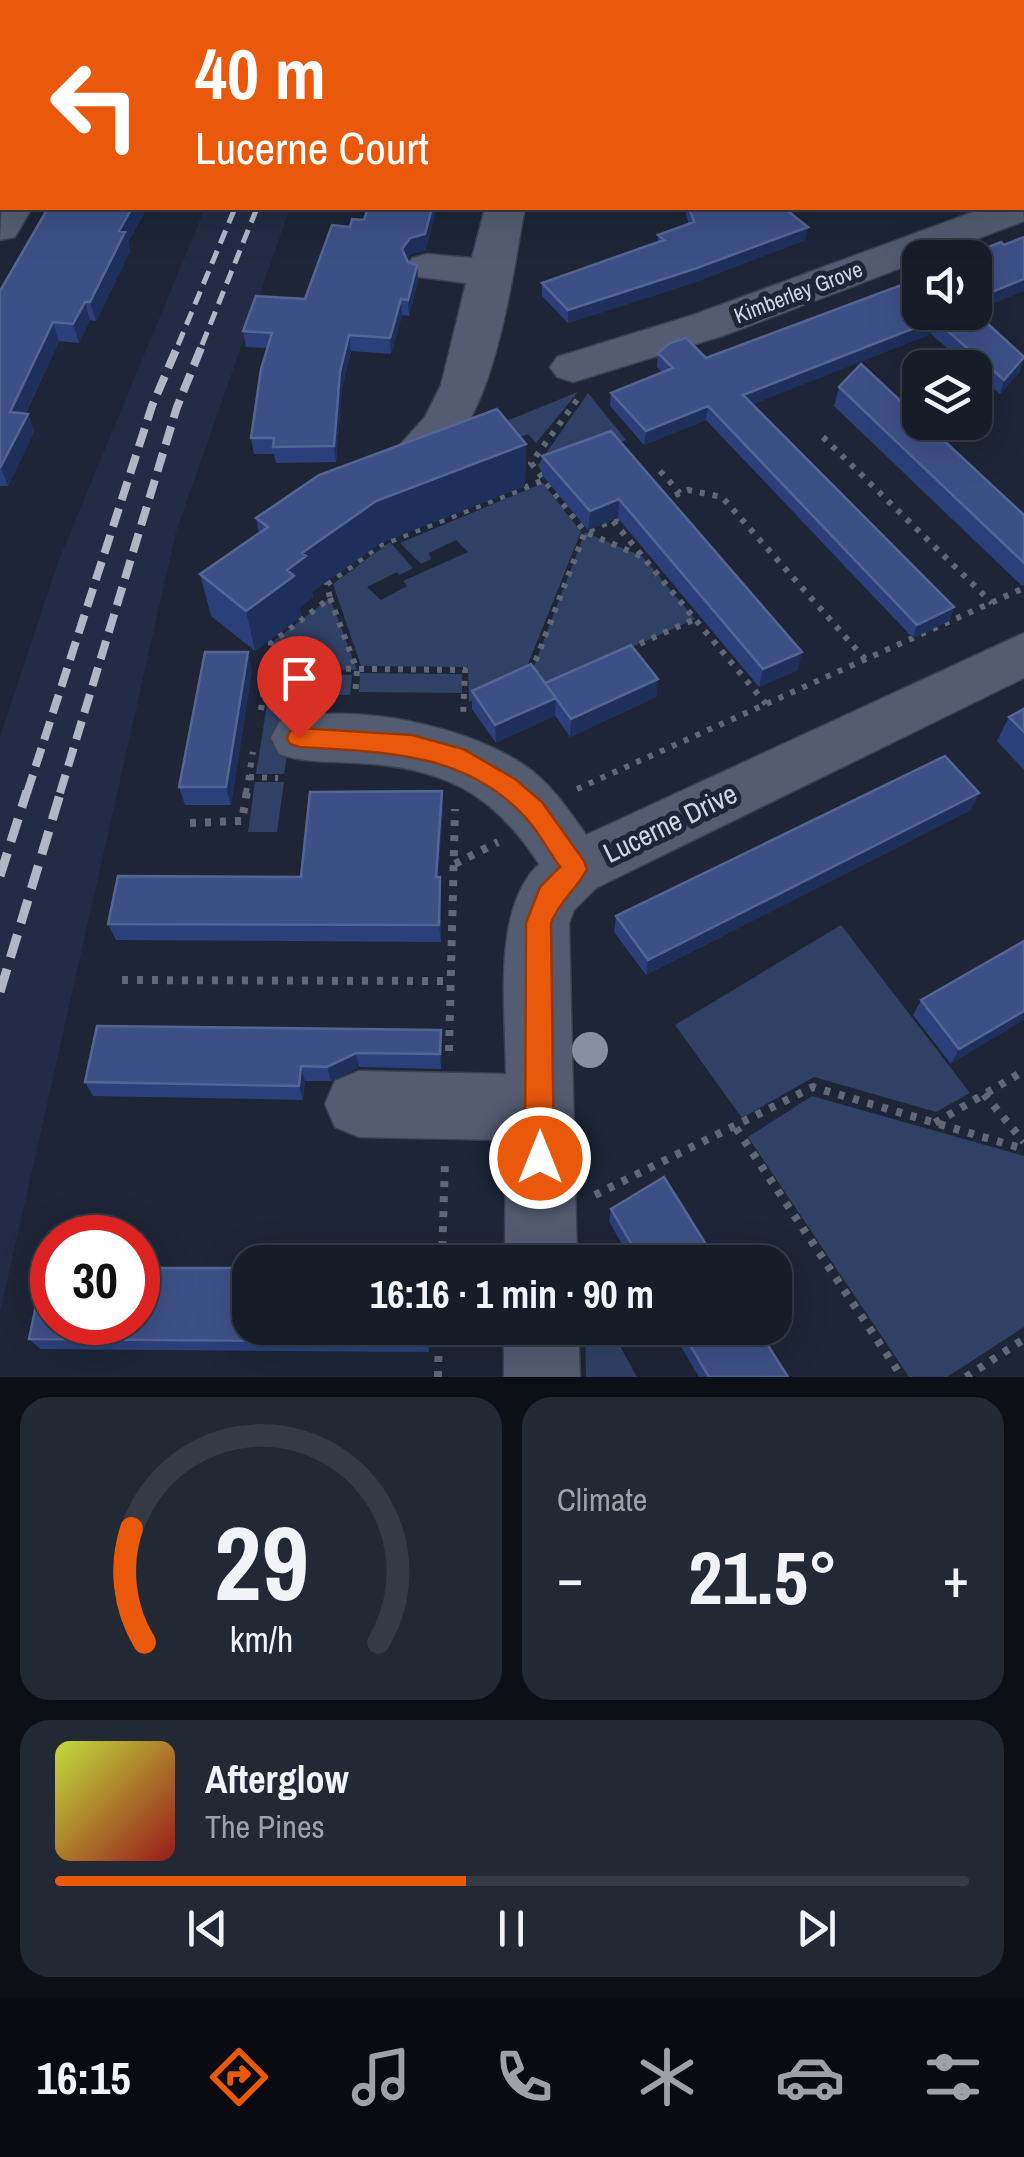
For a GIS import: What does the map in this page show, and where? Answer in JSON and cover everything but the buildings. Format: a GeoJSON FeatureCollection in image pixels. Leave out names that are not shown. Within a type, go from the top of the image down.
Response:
{"type":"FeatureCollection","features":[{"type":"Feature","properties":{"kind":"street"},"geometry":{"type":"LineString","coordinates":[[422,447],[444,426],[464,385],[505,210]]}},
{"type":"Feature","properties":{"kind":"street","name":"Kimberley Grove"},"geometry":{"type":"LineString","coordinates":[[572,368],[710,325],[1014,210]]}},
{"type":"Feature","properties":{"kind":"street"},"geometry":{"type":"LineString","coordinates":[[428,267],[490,272]]}},
{"type":"Feature","properties":{"kind":"street","name":"Lucerne Drive"},"geometry":{"type":"LineString","coordinates":[[540,1242],[538,923],[549,894],[575,869],[1024,654]]}},
{"type":"Feature","properties":{"kind":"street"},"geometry":{"type":"LineString","coordinates":[[291,735],[412,744],[460,732],[506,786],[533,809],[575,869]]}},
{"type":"Feature","properties":{"kind":"street"},"geometry":{"type":"LineString","coordinates":[[359,1104],[540,1108]]}},
{"type":"Feature","properties":{"kind":"street"},"geometry":{"type":"LineString","coordinates":[[541,1345],[542,1377]]}},
{"type":"Feature","properties":{"kind":"path"},"geometry":{"type":"LineString","coordinates":[[572,368],[583,393],[531,463],[585,532],[643,557]]}},
{"type":"Feature","properties":{"kind":"path"},"geometry":{"type":"LineString","coordinates":[[823,437],[992,603]]}},
{"type":"Feature","properties":{"kind":"path"},"geometry":{"type":"LineString","coordinates":[[660,471],[680,494]]}},
{"type":"Feature","properties":{"kind":"path"},"geometry":{"type":"LineString","coordinates":[[358,670],[327,584],[380,545],[544,480]]}},
{"type":"Feature","properties":{"kind":"path"},"geometry":{"type":"LineString","coordinates":[[646,507],[688,490],[722,497],[865,660]]}},
{"type":"Feature","properties":{"kind":"path"},"geometry":{"type":"LineString","coordinates":[[539,682],[529,679],[585,532],[630,514]]}},
{"type":"Feature","properties":{"kind":"path"},"geometry":{"type":"LineString","coordinates":[[613,521],[766,704]]}},
{"type":"Feature","properties":{"kind":"path"},"geometry":{"type":"LineString","coordinates":[[533,809],[1024,588]]}},
{"type":"Feature","properties":{"kind":"path"},"geometry":{"type":"LineString","coordinates":[[291,735],[268,668],[271,643],[330,598]]}},
{"type":"Feature","properties":{"kind":"path"},"geometry":{"type":"LineString","coordinates":[[622,651],[695,619]]}},
{"type":"Feature","properties":{"kind":"path"},"geometry":{"type":"LineString","coordinates":[[268,668],[465,670],[443,1245]]}},
{"type":"Feature","properties":{"kind":"path"},"geometry":{"type":"LineString","coordinates":[[190,823],[242,821],[291,735],[358,670]]}},
{"type":"Feature","properties":{"kind":"path"},"geometry":{"type":"LineString","coordinates":[[460,732],[482,700]]}},
{"type":"Feature","properties":{"kind":"path"},"geometry":{"type":"LineString","coordinates":[[122,980],[450,981]]}},
{"type":"Feature","properties":{"kind":"path"},"geometry":{"type":"LineString","coordinates":[[935,1123],[1024,1071]]}},
{"type":"Feature","properties":{"kind":"path"},"geometry":{"type":"LineString","coordinates":[[540,1242],[814,1087],[1024,1145]]}},
{"type":"Feature","properties":{"kind":"path"},"geometry":{"type":"LineString","coordinates":[[984,1094],[1024,1145]]}},
{"type":"Feature","properties":{"kind":"path"},"geometry":{"type":"LineString","coordinates":[[736,1128],[902,1377]]}},
{"type":"Feature","properties":{"kind":"path"},"geometry":{"type":"LineString","coordinates":[[966,1377],[1024,1340]]}},
{"type":"Feature","properties":{"kind":"path"},"geometry":{"type":"LineString","coordinates":[[438,1377],[439,1345]]}},
{"type":"Feature","properties":{"kind":"shaded area"},"geometry":{"type":"Polygon","coordinates":[[[204,210],[289,210],[176,532],[0,1313],[0,737],[58,562],[204,210]]]}},
{"type":"Feature","properties":{"kind":"shaded area"},"geometry":{"type":"Polygon","coordinates":[[[578,392],[536,443],[528,434],[500,444],[486,429],[578,392]]]}},
{"type":"Feature","properties":{"kind":"shaded area"},"geometry":{"type":"Polygon","coordinates":[[[588,393],[626,440],[543,474],[538,465],[588,393]]]}},
{"type":"Feature","properties":{"kind":"shaded area"},"geometry":{"type":"Polygon","coordinates":[[[543,483],[581,532],[522,679],[469,702],[468,667],[361,666],[333,584],[390,542],[413,568],[367,587],[381,600],[407,586],[403,581],[468,552],[456,540],[429,553],[431,559],[421,564],[400,543],[543,483]]]}},
{"type":"Feature","properties":{"kind":"shaded area"},"geometry":{"type":"Polygon","coordinates":[[[585,532],[643,557],[695,619],[549,684],[529,679],[585,532]]]}},
{"type":"Feature","properties":{"kind":"shaded area"},"geometry":{"type":"Polygon","coordinates":[[[330,598],[357,670],[268,668],[271,643],[330,598]]]}},
{"type":"Feature","properties":{"kind":"shaded area"},"geometry":{"type":"Polygon","coordinates":[[[272,673],[352,675],[350,695],[297,694],[284,774],[256,774],[272,673]]]}},
{"type":"Feature","properties":{"kind":"shaded area"},"geometry":{"type":"Polygon","coordinates":[[[360,673],[462,674],[462,693],[359,692],[360,673]]]}},
{"type":"Feature","properties":{"kind":"shaded area"},"geometry":{"type":"Polygon","coordinates":[[[255,782],[284,782],[277,832],[248,832],[255,782]]]}},
{"type":"Feature","properties":{"kind":"shaded area"},"geometry":{"type":"Polygon","coordinates":[[[841,925],[970,1093],[936,1112],[814,1077],[742,1118],[675,1025],[841,925]]]}},
{"type":"Feature","properties":{"kind":"shaded area"},"geometry":{"type":"Polygon","coordinates":[[[812,1096],[1024,1156],[1024,1327],[947,1377],[909,1377],[748,1137],[812,1096]]]}},
{"type":"Feature","properties":{"kind":"shaded area"},"geometry":{"type":"Polygon","coordinates":[[[585,1345],[619,1345],[637,1377],[586,1377],[585,1345]]]}},
{"type":"Feature","properties":{"kind":"railway"},"geometry":{"type":"LineString","coordinates":[[178,345],[234,210]]}},
{"type":"Feature","properties":{"kind":"railway"},"geometry":{"type":"LineString","coordinates":[[202,345],[256,210]]}},
{"type":"Feature","properties":{"kind":"railway"},"geometry":{"type":"LineString","coordinates":[[27,793],[152,406],[179,343]]}},
{"type":"Feature","properties":{"kind":"railway"},"geometry":{"type":"LineString","coordinates":[[60,793],[177,407],[203,343]]}},
{"type":"Feature","properties":{"kind":"railway"},"geometry":{"type":"LineString","coordinates":[[0,876],[27,791]]}},
{"type":"Feature","properties":{"kind":"railway"},"geometry":{"type":"LineString","coordinates":[[0,992],[61,791]]}},
{"type":"Feature","properties":{"kind":"route"},"geometry":{"type":"LineString","coordinates":[[299,738],[412,744],[455,756],[506,786],[533,809],[575,869],[549,894],[538,923],[540,1158]]}}]}
